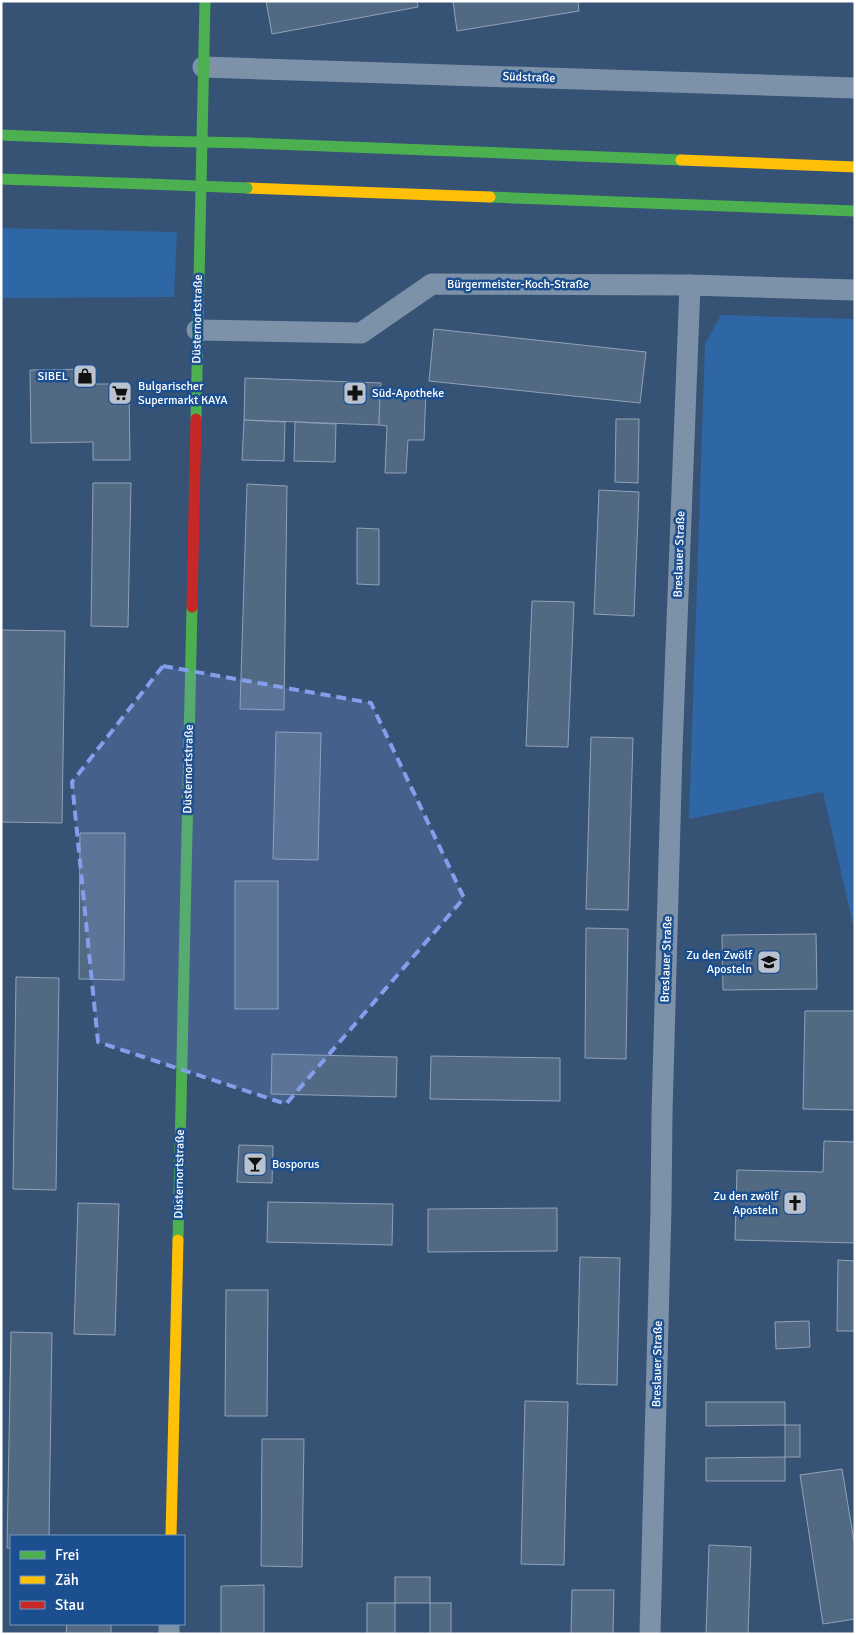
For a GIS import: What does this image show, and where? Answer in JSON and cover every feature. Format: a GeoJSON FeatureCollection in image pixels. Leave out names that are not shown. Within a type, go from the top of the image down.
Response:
{"type":"FeatureCollection","features":[{"type":"Feature","properties":{"kind":"main road","name":"Düsternortstraße"},"geometry":{"type":"LineString","coordinates":[[171,1535],[205,1]]}},
{"type":"Feature","properties":{"kind":"main road"},"geometry":{"type":"LineString","coordinates":[[1,136],[855,167]]}},
{"type":"Feature","properties":{"kind":"main road"},"geometry":{"type":"LineString","coordinates":[[1,179],[855,212]]}},
{"type":"Feature","properties":{"kind":"street","name":"Südstraße"},"geometry":{"type":"LineString","coordinates":[[203,66],[855,88]]}},
{"type":"Feature","properties":{"kind":"street","name":"Bürgermeister-Koch-Straße"},"geometry":{"type":"LineString","coordinates":[[197,330],[362,333],[432,284],[690,285],[855,290]]}},
{"type":"Feature","properties":{"kind":"street","name":"Breslauer Straße"},"geometry":{"type":"LineString","coordinates":[[650,1634],[672,751],[690,285]]}},
{"type":"Feature","properties":{"kind":"highlighted area"},"geometry":{"type":"Polygon","coordinates":[[[163,666],[371,703],[464,898],[286,1104],[98,1042],[72,782],[163,666]]]}},
{"type":"Feature","properties":{"kind":"shaded area"},"geometry":{"type":"Polygon","coordinates":[[[1,228],[177,232],[174,297],[1,298],[1,228]]]}},
{"type":"Feature","properties":{"kind":"shaded area"},"geometry":{"type":"Polygon","coordinates":[[[721,315],[855,319],[855,934],[823,792],[689,819],[705,344],[721,315]]]}},
{"type":"Feature","properties":{"kind":"building"},"geometry":{"type":"Polygon","coordinates":[[[266,1],[417,1],[418,7],[272,34],[266,1]]]}},
{"type":"Feature","properties":{"kind":"building"},"geometry":{"type":"Polygon","coordinates":[[[453,1],[578,1],[579,11],[457,31],[453,1]]]}},
{"type":"Feature","properties":{"kind":"building"},"geometry":{"type":"Polygon","coordinates":[[[434,329],[646,352],[640,403],[429,381],[434,329]]]}},
{"type":"Feature","properties":{"kind":"building"},"geometry":{"type":"Polygon","coordinates":[[[92,369],[92,384],[129,384],[130,460],[93,460],[93,442],[31,443],[30,370],[92,369]]]}},
{"type":"Feature","properties":{"kind":"building"},"geometry":{"type":"Polygon","coordinates":[[[245,378],[381,383],[379,425],[244,420],[245,378]]]}},
{"type":"Feature","properties":{"kind":"building"},"geometry":{"type":"Polygon","coordinates":[[[380,390],[426,391],[424,440],[408,440],[406,473],[385,473],[387,426],[379,425],[380,390]]]}},
{"type":"Feature","properties":{"kind":"building"},"geometry":{"type":"Polygon","coordinates":[[[616,419],[639,419],[638,483],[615,482],[616,419]]]}},
{"type":"Feature","properties":{"kind":"building"},"geometry":{"type":"Polygon","coordinates":[[[244,420],[285,422],[284,461],[242,460],[244,420]]]}},
{"type":"Feature","properties":{"kind":"building"},"geometry":{"type":"Polygon","coordinates":[[[295,422],[336,424],[335,462],[294,461],[295,422]]]}},
{"type":"Feature","properties":{"kind":"building"},"geometry":{"type":"Polygon","coordinates":[[[93,483],[131,483],[128,627],[91,626],[93,483]]]}},
{"type":"Feature","properties":{"kind":"building"},"geometry":{"type":"Polygon","coordinates":[[[247,484],[287,486],[284,710],[240,709],[247,484]]]}},
{"type":"Feature","properties":{"kind":"building"},"geometry":{"type":"Polygon","coordinates":[[[599,490],[639,492],[634,616],[594,614],[599,490]]]}},
{"type":"Feature","properties":{"kind":"building"},"geometry":{"type":"Polygon","coordinates":[[[357,528],[379,529],[379,585],[357,584],[357,528]]]}},
{"type":"Feature","properties":{"kind":"building"},"geometry":{"type":"Polygon","coordinates":[[[532,601],[574,602],[568,747],[526,746],[532,601]]]}},
{"type":"Feature","properties":{"kind":"building"},"geometry":{"type":"Polygon","coordinates":[[[1,630],[65,631],[62,823],[1,822],[1,630]]]}},
{"type":"Feature","properties":{"kind":"building"},"geometry":{"type":"Polygon","coordinates":[[[276,732],[321,733],[318,860],[273,859],[276,732]]]}},
{"type":"Feature","properties":{"kind":"building"},"geometry":{"type":"Polygon","coordinates":[[[591,737],[633,738],[628,910],[586,909],[591,737]]]}},
{"type":"Feature","properties":{"kind":"building"},"geometry":{"type":"Polygon","coordinates":[[[80,833],[125,833],[124,980],[79,979],[80,833]]]}},
{"type":"Feature","properties":{"kind":"building"},"geometry":{"type":"Polygon","coordinates":[[[235,881],[278,881],[278,1009],[235,1009],[235,881]]]}},
{"type":"Feature","properties":{"kind":"building"},"geometry":{"type":"Polygon","coordinates":[[[586,928],[628,929],[626,1059],[585,1058],[586,928]]]}},
{"type":"Feature","properties":{"kind":"building","name":"Zu den Zwölf Aposteln"},"geometry":{"type":"Polygon","coordinates":[[[816,934],[817,989],[723,990],[722,935],[816,934]]]}},
{"type":"Feature","properties":{"kind":"building"},"geometry":{"type":"Polygon","coordinates":[[[16,977],[59,978],[56,1190],[13,1189],[16,977]]]}},
{"type":"Feature","properties":{"kind":"building"},"geometry":{"type":"Polygon","coordinates":[[[805,1011],[855,1011],[855,1110],[803,1109],[805,1011]]]}},
{"type":"Feature","properties":{"kind":"building"},"geometry":{"type":"Polygon","coordinates":[[[272,1054],[397,1057],[396,1097],[271,1094],[272,1054]]]}},
{"type":"Feature","properties":{"kind":"building"},"geometry":{"type":"Polygon","coordinates":[[[431,1056],[560,1058],[560,1101],[430,1099],[431,1056]]]}},
{"type":"Feature","properties":{"kind":"building","name":"Zu den zwölf Aposteln"},"geometry":{"type":"Polygon","coordinates":[[[824,1141],[855,1142],[855,1243],[735,1240],[737,1170],[823,1172],[824,1141]]]}},
{"type":"Feature","properties":{"kind":"building","name":"Bosporus"},"geometry":{"type":"Polygon","coordinates":[[[239,1145],[273,1146],[272,1183],[237,1182],[239,1145]]]}},
{"type":"Feature","properties":{"kind":"building"},"geometry":{"type":"Polygon","coordinates":[[[268,1202],[393,1204],[392,1245],[267,1242],[268,1202]]]}},
{"type":"Feature","properties":{"kind":"building"},"geometry":{"type":"Polygon","coordinates":[[[78,1203],[119,1204],[115,1335],[74,1334],[78,1203]]]}},
{"type":"Feature","properties":{"kind":"building"},"geometry":{"type":"Polygon","coordinates":[[[557,1208],[557,1251],[428,1252],[428,1209],[557,1208]]]}},
{"type":"Feature","properties":{"kind":"building"},"geometry":{"type":"Polygon","coordinates":[[[580,1257],[620,1258],[617,1385],[577,1384],[580,1257]]]}},
{"type":"Feature","properties":{"kind":"building"},"geometry":{"type":"Polygon","coordinates":[[[838,1260],[855,1261],[855,1331],[837,1331],[838,1260]]]}},
{"type":"Feature","properties":{"kind":"building"},"geometry":{"type":"Polygon","coordinates":[[[226,1290],[268,1290],[267,1416],[225,1416],[226,1290]]]}},
{"type":"Feature","properties":{"kind":"building"},"geometry":{"type":"Polygon","coordinates":[[[809,1321],[810,1347],[776,1349],[775,1322],[809,1321]]]}},
{"type":"Feature","properties":{"kind":"building"},"geometry":{"type":"Polygon","coordinates":[[[11,1332],[52,1333],[49,1535],[10,1535],[10,1548],[7,1548],[11,1332]]]}},
{"type":"Feature","properties":{"kind":"building"},"geometry":{"type":"Polygon","coordinates":[[[525,1401],[568,1402],[564,1565],[521,1564],[525,1401]]]}},
{"type":"Feature","properties":{"kind":"building"},"geometry":{"type":"Polygon","coordinates":[[[706,1402],[785,1402],[785,1425],[706,1426],[706,1402]]]}},
{"type":"Feature","properties":{"kind":"building"},"geometry":{"type":"Polygon","coordinates":[[[785,1425],[800,1425],[800,1457],[785,1457],[785,1425]]]}},
{"type":"Feature","properties":{"kind":"building"},"geometry":{"type":"Polygon","coordinates":[[[262,1439],[304,1439],[302,1567],[261,1566],[262,1439]]]}},
{"type":"Feature","properties":{"kind":"building"},"geometry":{"type":"Polygon","coordinates":[[[785,1457],[785,1481],[706,1481],[706,1458],[785,1457]]]}},
{"type":"Feature","properties":{"kind":"building"},"geometry":{"type":"Polygon","coordinates":[[[842,1469],[855,1547],[855,1619],[823,1624],[800,1475],[842,1469]]]}},
{"type":"Feature","properties":{"kind":"building"},"geometry":{"type":"Polygon","coordinates":[[[709,1545],[751,1547],[748,1634],[706,1634],[709,1545]]]}},
{"type":"Feature","properties":{"kind":"building"},"geometry":{"type":"Polygon","coordinates":[[[395,1577],[430,1577],[430,1603],[395,1603],[395,1577]]]}},
{"type":"Feature","properties":{"kind":"building"},"geometry":{"type":"Polygon","coordinates":[[[264,1585],[264,1634],[221,1634],[221,1586],[264,1585]]]}},
{"type":"Feature","properties":{"kind":"building"},"geometry":{"type":"Polygon","coordinates":[[[572,1590],[614,1590],[613,1634],[571,1634],[572,1590]]]}},
{"type":"Feature","properties":{"kind":"building"},"geometry":{"type":"Polygon","coordinates":[[[367,1603],[395,1603],[395,1634],[367,1634],[367,1603]]]}},
{"type":"Feature","properties":{"kind":"building"},"geometry":{"type":"Polygon","coordinates":[[[430,1603],[451,1603],[451,1634],[430,1634],[430,1603]]]}},
{"type":"Feature","properties":{"kind":"building"},"geometry":{"type":"Polygon","coordinates":[[[67,1625],[111,1625],[111,1634],[66,1634],[67,1625]]]}},
{"type":"Feature","properties":{"kind":"traffic: fast"},"geometry":{"type":"LineString","coordinates":[[196,419],[205,1]]}},
{"type":"Feature","properties":{"kind":"traffic: fast"},"geometry":{"type":"LineString","coordinates":[[1,135],[152,141]]}},
{"type":"Feature","properties":{"kind":"traffic: fast"},"geometry":{"type":"LineString","coordinates":[[152,141],[248,143]]}},
{"type":"Feature","properties":{"kind":"traffic: fast"},"geometry":{"type":"LineString","coordinates":[[248,143],[681,160]]}},
{"type":"Feature","properties":{"kind":"traffic: fast"},"geometry":{"type":"LineString","coordinates":[[1,179],[148,184]]}},
{"type":"Feature","properties":{"kind":"traffic: fast"},"geometry":{"type":"LineString","coordinates":[[148,184],[247,188]]}},
{"type":"Feature","properties":{"kind":"traffic: fast"},"geometry":{"type":"LineString","coordinates":[[490,197],[855,211]]}},
{"type":"Feature","properties":{"kind":"traffic: fast"},"geometry":{"type":"LineString","coordinates":[[178,1240],[192,607]]}},
{"type":"Feature","properties":{"kind":"traffic: slow"},"geometry":{"type":"LineString","coordinates":[[681,160],[855,167]]}},
{"type":"Feature","properties":{"kind":"traffic: slow"},"geometry":{"type":"LineString","coordinates":[[247,188],[490,197]]}},
{"type":"Feature","properties":{"kind":"traffic: slow"},"geometry":{"type":"LineString","coordinates":[[171,1535],[178,1240]]}},
{"type":"Feature","properties":{"kind":"traffic: jam"},"geometry":{"type":"LineString","coordinates":[[192,607],[196,419]]}},
{"type":"Feature","properties":{"kind":"place","name":"SIBEL"},"geometry":{"type":"Point","coordinates":[85,376]}},
{"type":"Feature","properties":{"kind":"place","name":"Bulgarischer Supermarkt KAYA"},"geometry":{"type":"Point","coordinates":[120,393]}},
{"type":"Feature","properties":{"kind":"place","name":"Süd-Apotheke"},"geometry":{"type":"Point","coordinates":[355,393]}},
{"type":"Feature","properties":{"kind":"place","name":"Zu den Zwölf Aposteln"},"geometry":{"type":"Point","coordinates":[769,962]}},
{"type":"Feature","properties":{"kind":"place","name":"Bosporus"},"geometry":{"type":"Point","coordinates":[255,1164]}},
{"type":"Feature","properties":{"kind":"place","name":"Zu den zwölf Aposteln"},"geometry":{"type":"Point","coordinates":[795,1203]}}]}
